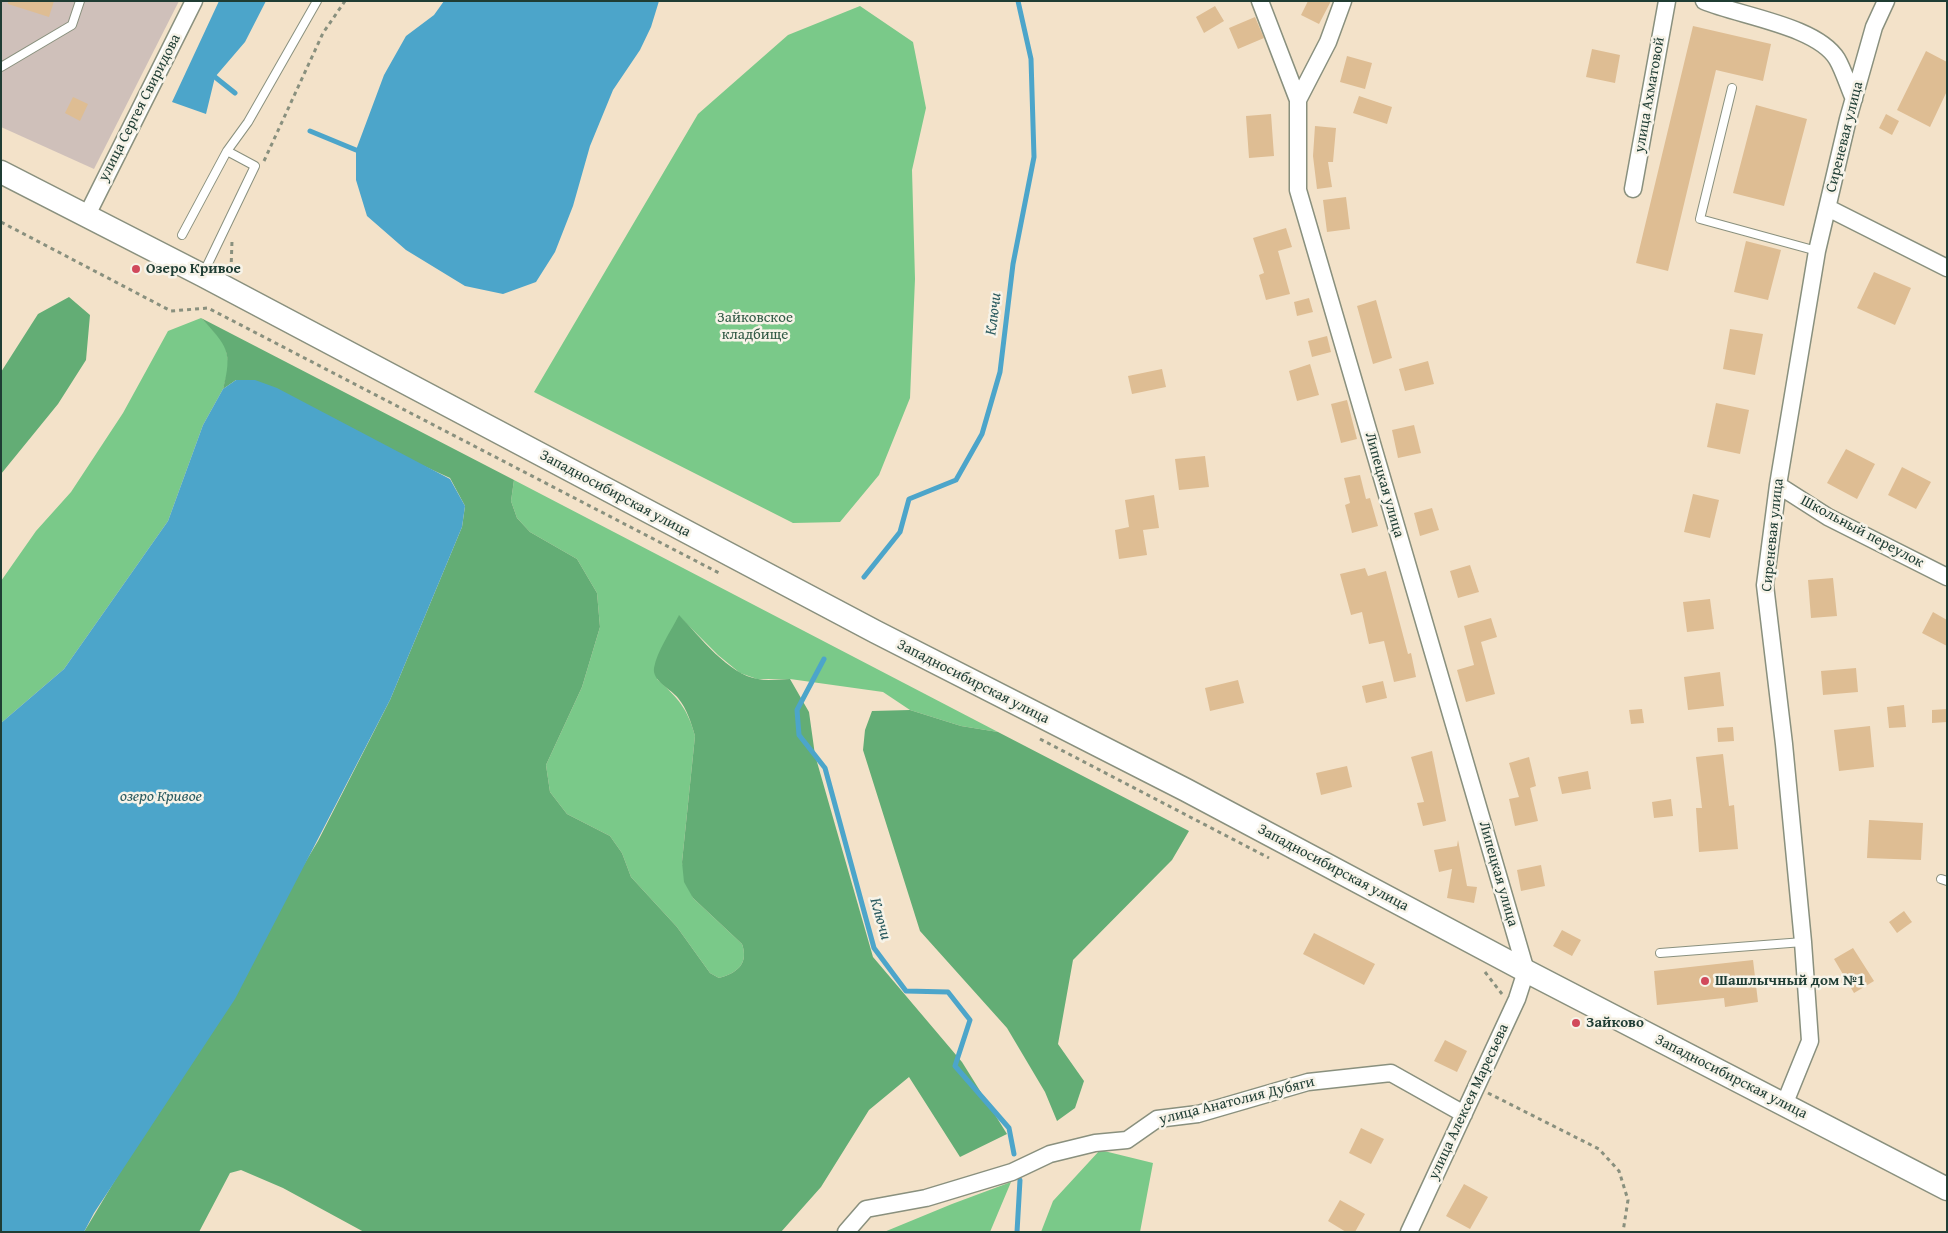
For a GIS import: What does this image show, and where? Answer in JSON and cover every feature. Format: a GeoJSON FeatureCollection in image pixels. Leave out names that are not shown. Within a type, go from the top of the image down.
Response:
{"type":"FeatureCollection","features":[{"type":"Feature","properties":{"kind":"main road","name":"Западносибирская улица"},"geometry":{"type":"LineString","coordinates":[[1,172],[230,290],[876,632],[1186,790],[1526,971],[1947,1189]]}},
{"type":"Feature","properties":{"kind":"street","name":"улица Сергея Свиридова"},"geometry":{"type":"LineString","coordinates":[[87,215],[194,1]]}},
{"type":"Feature","properties":{"kind":"street"},"geometry":{"type":"LineString","coordinates":[[1260,1],[1298,100]]}},
{"type":"Feature","properties":{"kind":"street","name":"Липецкая улица"},"geometry":{"type":"LineString","coordinates":[[1343,1],[1328,42],[1298,100],[1298,190],[1526,971]]}},
{"type":"Feature","properties":{"kind":"street","name":"улица Ахматовой"},"geometry":{"type":"LineString","coordinates":[[1633,190],[1667,1]]}},
{"type":"Feature","properties":{"kind":"street"},"geometry":{"type":"LineString","coordinates":[[1704,1],[1799,31],[1823,42],[1837,58],[1854,98]]}},
{"type":"Feature","properties":{"kind":"street","name":"Сиреневая улица"},"geometry":{"type":"LineString","coordinates":[[1784,1105],[1810,1041],[1804,942],[1784,744],[1765,585],[1778,486],[1818,251],[1854,98],[1874,27],[1886,1]]}},
{"type":"Feature","properties":{"kind":"street"},"geometry":{"type":"LineString","coordinates":[[1828,208],[1947,268]]}},
{"type":"Feature","properties":{"kind":"street","name":"Школьный переулок"},"geometry":{"type":"LineString","coordinates":[[1778,486],[1828,517],[1947,577]]}},
{"type":"Feature","properties":{"kind":"street","name":"улица Алексея Маресьева"},"geometry":{"type":"LineString","coordinates":[[1409,1232],[1517,999],[1526,971]]}},
{"type":"Feature","properties":{"kind":"street","name":"улица Анатолия Дубяги"},"geometry":{"type":"LineString","coordinates":[[846,1232],[866,1208],[926,1198],[1012,1172],[1050,1154],[1094,1143],[1127,1140],[1157,1120],[1198,1114],[1308,1082],[1391,1073],[1464,1114]]}},
{"type":"Feature","properties":{"kind":"lane"},"geometry":{"type":"LineString","coordinates":[[1,67],[72,25],[80,1]]}},
{"type":"Feature","properties":{"kind":"lane"},"geometry":{"type":"LineString","coordinates":[[182,235],[227,151],[248,122],[317,1]]}},
{"type":"Feature","properties":{"kind":"lane"},"geometry":{"type":"LineString","coordinates":[[1732,88],[1700,219],[1818,251]]}},
{"type":"Feature","properties":{"kind":"lane"},"geometry":{"type":"LineString","coordinates":[[202,276],[255,166],[227,151]]}},
{"type":"Feature","properties":{"kind":"lane"},"geometry":{"type":"LineString","coordinates":[[1660,953],[1804,942]]}},
{"type":"Feature","properties":{"kind":"path"},"geometry":{"type":"LineString","coordinates":[[264,162],[322,33],[344,1]]}},
{"type":"Feature","properties":{"kind":"path"},"geometry":{"type":"LineString","coordinates":[[1,222],[171,311],[208,308],[722,574]]}},
{"type":"Feature","properties":{"kind":"path"},"geometry":{"type":"LineString","coordinates":[[230,290],[232,234]]}},
{"type":"Feature","properties":{"kind":"path"},"geometry":{"type":"LineString","coordinates":[[1031,735],[1270,859]]}},
{"type":"Feature","properties":{"kind":"path"},"geometry":{"type":"LineString","coordinates":[[1483,969],[1501,994],[1517,999]]}},
{"type":"Feature","properties":{"kind":"path"},"geometry":{"type":"LineString","coordinates":[[1477,1087],[1599,1149],[1619,1171],[1628,1200],[1623,1232]]}},
{"type":"Feature","properties":{"kind":"shaded area"},"geometry":{"type":"Polygon","coordinates":[[[1,1],[179,1],[94,169],[1,127],[1,1]]]}},
{"type":"Feature","properties":{"kind":"green space","name":"Зайковское кладбище"},"geometry":{"type":"Polygon","coordinates":[[[860,6],[913,42],[926,108],[912,170],[915,279],[910,398],[879,475],[840,522],[793,523],[534,392],[698,114],[788,35],[860,6]]]}},
{"type":"Feature","properties":{"kind":"green space"},"geometry":{"type":"Polygon","coordinates":[[[69,297],[90,315],[86,360],[58,404],[1,474],[1,372],[38,314],[69,297]]]}},
{"type":"Feature","properties":{"kind":"green space"},"geometry":{"type":"Polygon","coordinates":[[[201,318],[225,343],[229,367],[223,389],[203,425],[168,521],[64,669],[1,723],[1,581],[36,531],[71,492],[123,413],[168,331],[201,318]]]}},
{"type":"Feature","properties":{"kind":"green space"},"geometry":{"type":"Polygon","coordinates":[[[201,318],[514,480],[511,501],[517,518],[530,532],[577,559],[597,593],[600,627],[582,687],[546,765],[550,792],[567,814],[610,836],[622,853],[631,877],[677,927],[710,973],[719,978],[740,967],[743,962],[744,951],[742,944],[693,898],[684,882],[682,862],[695,736],[684,707],[678,698],[659,681],[654,673],[654,668],[661,648],[679,615],[715,653],[736,670],[758,679],[790,679],[809,712],[815,755],[873,957],[962,1062],[1007,1134],[960,1157],[909,1077],[869,1110],[821,1187],[781,1232],[364,1232],[283,1188],[241,1170],[230,1173],[199,1232],[84,1232],[318,841],[390,700],[462,527],[465,506],[450,478],[236,380],[223,389],[227,366],[226,350],[217,336],[201,318]]]}},
{"type":"Feature","properties":{"kind":"green space"},"geometry":{"type":"Polygon","coordinates":[[[514,480],[998,732],[961,726],[910,710],[883,692],[790,679],[757,679],[740,673],[718,655],[679,616],[657,679],[681,704],[689,718],[695,736],[682,862],[693,898],[742,944],[744,951],[743,962],[740,967],[719,978],[710,973],[677,927],[631,877],[622,853],[610,836],[567,814],[550,792],[546,765],[582,687],[600,627],[597,593],[577,559],[530,532],[517,518],[511,501],[514,480]]]}},
{"type":"Feature","properties":{"kind":"green space"},"geometry":{"type":"Polygon","coordinates":[[[910,710],[961,726],[998,732],[1189,831],[1172,860],[1073,960],[1058,1044],[1084,1081],[1075,1108],[1057,1121],[1045,1092],[1007,1028],[920,931],[863,750],[865,730],[872,711],[910,710]]]}},
{"type":"Feature","properties":{"kind":"green space"},"geometry":{"type":"Polygon","coordinates":[[[1100,1150],[1153,1163],[1140,1232],[1041,1232],[1053,1201],[1100,1150]]]}},
{"type":"Feature","properties":{"kind":"green space"},"geometry":{"type":"Polygon","coordinates":[[[1011,1182],[990,1232],[884,1232],[952,1204],[1011,1182]]]}},
{"type":"Feature","properties":{"kind":"water"},"geometry":{"type":"Polygon","coordinates":[[[219,1],[266,1],[245,42],[215,77],[206,114],[172,102],[219,1]]]}},
{"type":"Feature","properties":{"kind":"water"},"geometry":{"type":"Polygon","coordinates":[[[444,1],[659,1],[651,27],[640,50],[613,90],[590,146],[573,206],[555,252],[536,282],[503,294],[465,286],[406,250],[367,216],[356,180],[356,150],[384,75],[406,36],[434,15],[444,1]]]}},
{"type":"Feature","properties":{"kind":"water","name":"озеро Кривое"},"geometry":{"type":"Polygon","coordinates":[[[236,380],[255,380],[277,388],[450,479],[465,506],[462,527],[390,700],[235,999],[94,1213],[84,1232],[1,1232],[1,723],[64,669],[168,521],[203,425],[223,389],[236,380]]]}},
{"type":"Feature","properties":{"kind":"building"},"geometry":{"type":"Polygon","coordinates":[[[8,1],[54,1],[49,17],[8,4],[8,1]]]}},
{"type":"Feature","properties":{"kind":"building"},"geometry":{"type":"Polygon","coordinates":[[[1308,1],[1331,1],[1319,24],[1301,15],[1308,1]]]}},
{"type":"Feature","properties":{"kind":"building"},"geometry":{"type":"Polygon","coordinates":[[[1215,6],[1224,21],[1204,33],[1196,17],[1215,6]]]}},
{"type":"Feature","properties":{"kind":"building"},"geometry":{"type":"Polygon","coordinates":[[[1255,17],[1264,38],[1238,49],[1229,28],[1255,17]]]}},
{"type":"Feature","properties":{"kind":"building"},"geometry":{"type":"Polygon","coordinates":[[[1693,26],[1771,44],[1763,81],[1716,70],[1668,271],[1636,263],[1693,26]]]}},
{"type":"Feature","properties":{"kind":"building"},"geometry":{"type":"Polygon","coordinates":[[[1592,49],[1620,55],[1615,83],[1586,77],[1592,49]]]}},
{"type":"Feature","properties":{"kind":"building"},"geometry":{"type":"Polygon","coordinates":[[[1926,51],[1947,62],[1947,91],[1930,127],[1897,110],[1926,51]]]}},
{"type":"Feature","properties":{"kind":"building"},"geometry":{"type":"Polygon","coordinates":[[[1347,56],[1372,63],[1365,89],[1340,82],[1347,56]]]}},
{"type":"Feature","properties":{"kind":"building"},"geometry":{"type":"Polygon","coordinates":[[[1359,96],[1392,107],[1387,124],[1353,113],[1359,96]]]}},
{"type":"Feature","properties":{"kind":"building"},"geometry":{"type":"Polygon","coordinates":[[[73,97],[88,104],[80,121],[65,113],[73,97]]]}},
{"type":"Feature","properties":{"kind":"building"},"geometry":{"type":"Polygon","coordinates":[[[1756,105],[1807,119],[1784,206],[1733,193],[1756,105]]]}},
{"type":"Feature","properties":{"kind":"building"},"geometry":{"type":"Polygon","coordinates":[[[1271,114],[1274,156],[1249,158],[1246,116],[1271,114]]]}},
{"type":"Feature","properties":{"kind":"building"},"geometry":{"type":"Polygon","coordinates":[[[1886,114],[1899,121],[1892,135],[1879,128],[1886,114]]]}},
{"type":"Feature","properties":{"kind":"building"},"geometry":{"type":"Polygon","coordinates":[[[1315,126],[1336,128],[1333,162],[1328,162],[1332,187],[1317,189],[1313,156],[1315,126]]]}},
{"type":"Feature","properties":{"kind":"building"},"geometry":{"type":"Polygon","coordinates":[[[1346,197],[1350,229],[1327,232],[1323,200],[1346,197]]]}},
{"type":"Feature","properties":{"kind":"building"},"geometry":{"type":"Polygon","coordinates":[[[1286,228],[1292,247],[1278,251],[1290,294],[1266,300],[1259,275],[1264,273],[1253,238],[1286,228]]]}},
{"type":"Feature","properties":{"kind":"building"},"geometry":{"type":"Polygon","coordinates":[[[1746,241],[1781,250],[1768,300],[1734,292],[1746,241]]]}},
{"type":"Feature","properties":{"kind":"building"},"geometry":{"type":"Polygon","coordinates":[[[1874,272],[1911,288],[1895,325],[1857,308],[1874,272]]]}},
{"type":"Feature","properties":{"kind":"building"},"geometry":{"type":"Polygon","coordinates":[[[1309,298],[1313,312],[1297,316],[1294,302],[1309,298]]]}},
{"type":"Feature","properties":{"kind":"building"},"geometry":{"type":"Polygon","coordinates":[[[1376,300],[1392,358],[1373,364],[1357,306],[1376,300]]]}},
{"type":"Feature","properties":{"kind":"building"},"geometry":{"type":"Polygon","coordinates":[[[1730,329],[1763,334],[1755,375],[1723,369],[1730,329]]]}},
{"type":"Feature","properties":{"kind":"building"},"geometry":{"type":"Polygon","coordinates":[[[1327,336],[1331,352],[1312,357],[1308,341],[1327,336]]]}},
{"type":"Feature","properties":{"kind":"building"},"geometry":{"type":"Polygon","coordinates":[[[1428,361],[1434,384],[1405,391],[1399,369],[1428,361]]]}},
{"type":"Feature","properties":{"kind":"building"},"geometry":{"type":"Polygon","coordinates":[[[1310,364],[1319,395],[1297,401],[1289,371],[1310,364]]]}},
{"type":"Feature","properties":{"kind":"building"},"geometry":{"type":"Polygon","coordinates":[[[1162,369],[1166,387],[1132,394],[1128,376],[1162,369]]]}},
{"type":"Feature","properties":{"kind":"building"},"geometry":{"type":"Polygon","coordinates":[[[1347,400],[1357,439],[1341,443],[1331,404],[1347,400]]]}},
{"type":"Feature","properties":{"kind":"building"},"geometry":{"type":"Polygon","coordinates":[[[1716,403],[1749,410],[1740,454],[1707,447],[1716,403]]]}},
{"type":"Feature","properties":{"kind":"building"},"geometry":{"type":"Polygon","coordinates":[[[1414,425],[1421,453],[1398,458],[1392,430],[1414,425]]]}},
{"type":"Feature","properties":{"kind":"building"},"geometry":{"type":"Polygon","coordinates":[[[1846,449],[1875,464],[1857,499],[1827,483],[1846,449]]]}},
{"type":"Feature","properties":{"kind":"building"},"geometry":{"type":"Polygon","coordinates":[[[1205,456],[1209,487],[1179,490],[1175,459],[1205,456]]]}},
{"type":"Feature","properties":{"kind":"building"},"geometry":{"type":"Polygon","coordinates":[[[1902,467],[1931,482],[1916,509],[1888,495],[1902,467]]]}},
{"type":"Feature","properties":{"kind":"building"},"geometry":{"type":"Polygon","coordinates":[[[1360,475],[1366,499],[1370,498],[1378,526],[1352,533],[1345,505],[1350,503],[1344,478],[1360,475]]]}},
{"type":"Feature","properties":{"kind":"building"},"geometry":{"type":"Polygon","coordinates":[[[1693,494],[1719,500],[1710,538],[1684,532],[1693,494]]]}},
{"type":"Feature","properties":{"kind":"building"},"geometry":{"type":"Polygon","coordinates":[[[1154,495],[1159,528],[1143,530],[1147,555],[1119,559],[1115,530],[1129,527],[1125,500],[1154,495]]]}},
{"type":"Feature","properties":{"kind":"building"},"geometry":{"type":"Polygon","coordinates":[[[1432,508],[1439,530],[1420,536],[1414,513],[1432,508]]]}},
{"type":"Feature","properties":{"kind":"building"},"geometry":{"type":"Polygon","coordinates":[[[1470,565],[1479,592],[1458,598],[1450,571],[1470,565]]]}},
{"type":"Feature","properties":{"kind":"building"},"geometry":{"type":"Polygon","coordinates":[[[1365,568],[1368,576],[1386,571],[1408,654],[1411,653],[1416,677],[1394,682],[1384,641],[1369,644],[1362,612],[1351,615],[1340,574],[1365,568]]]}},
{"type":"Feature","properties":{"kind":"building"},"geometry":{"type":"Polygon","coordinates":[[[1833,578],[1837,616],[1811,618],[1808,580],[1833,578]]]}},
{"type":"Feature","properties":{"kind":"building"},"geometry":{"type":"Polygon","coordinates":[[[1710,599],[1714,629],[1687,632],[1683,602],[1710,599]]]}},
{"type":"Feature","properties":{"kind":"building"},"geometry":{"type":"Polygon","coordinates":[[[1933,612],[1947,620],[1947,646],[1922,633],[1933,612]]]}},
{"type":"Feature","properties":{"kind":"building"},"geometry":{"type":"Polygon","coordinates":[[[1491,618],[1497,637],[1481,642],[1495,694],[1466,702],[1457,670],[1474,665],[1464,626],[1491,618]]]}},
{"type":"Feature","properties":{"kind":"building"},"geometry":{"type":"Polygon","coordinates":[[[1856,668],[1858,692],[1823,695],[1821,671],[1856,668]]]}},
{"type":"Feature","properties":{"kind":"building"},"geometry":{"type":"Polygon","coordinates":[[[1720,672],[1724,706],[1688,710],[1684,677],[1720,672]]]}},
{"type":"Feature","properties":{"kind":"building"},"geometry":{"type":"Polygon","coordinates":[[[1238,680],[1244,703],[1210,711],[1205,688],[1238,680]]]}},
{"type":"Feature","properties":{"kind":"building"},"geometry":{"type":"Polygon","coordinates":[[[1383,681],[1387,698],[1366,703],[1362,686],[1383,681]]]}},
{"type":"Feature","properties":{"kind":"building"},"geometry":{"type":"Polygon","coordinates":[[[1904,705],[1906,727],[1889,728],[1887,707],[1904,705]]]}},
{"type":"Feature","properties":{"kind":"building"},"geometry":{"type":"Polygon","coordinates":[[[1642,709],[1644,723],[1631,724],[1629,710],[1642,709]]]}},
{"type":"Feature","properties":{"kind":"building"},"geometry":{"type":"Polygon","coordinates":[[[1947,709],[1947,722],[1932,723],[1932,710],[1947,709]]]}},
{"type":"Feature","properties":{"kind":"building"},"geometry":{"type":"Polygon","coordinates":[[[1870,726],[1874,767],[1839,771],[1834,730],[1870,726]]]}},
{"type":"Feature","properties":{"kind":"building"},"geometry":{"type":"Polygon","coordinates":[[[1733,727],[1734,741],[1718,742],[1717,728],[1733,727]]]}},
{"type":"Feature","properties":{"kind":"building"},"geometry":{"type":"Polygon","coordinates":[[[1432,751],[1446,821],[1423,826],[1417,803],[1424,802],[1411,757],[1432,751]]]}},
{"type":"Feature","properties":{"kind":"building"},"geometry":{"type":"Polygon","coordinates":[[[1723,754],[1729,806],[1734,805],[1738,849],[1699,852],[1696,808],[1702,808],[1696,757],[1723,754]]]}},
{"type":"Feature","properties":{"kind":"building"},"geometry":{"type":"Polygon","coordinates":[[[1529,757],[1536,786],[1530,788],[1538,821],[1515,826],[1509,799],[1519,797],[1509,763],[1529,757]]]}},
{"type":"Feature","properties":{"kind":"building"},"geometry":{"type":"Polygon","coordinates":[[[1347,766],[1352,787],[1321,795],[1316,773],[1347,766]]]}},
{"type":"Feature","properties":{"kind":"building"},"geometry":{"type":"Polygon","coordinates":[[[1588,771],[1591,789],[1562,794],[1558,777],[1588,771]]]}},
{"type":"Feature","properties":{"kind":"building"},"geometry":{"type":"Polygon","coordinates":[[[1671,799],[1673,816],[1654,818],[1652,802],[1671,799]]]}},
{"type":"Feature","properties":{"kind":"building"},"geometry":{"type":"Polygon","coordinates":[[[1869,820],[1923,823],[1921,860],[1867,858],[1869,820]]]}},
{"type":"Feature","properties":{"kind":"building"},"geometry":{"type":"Polygon","coordinates":[[[1458,840],[1467,886],[1477,887],[1474,903],[1447,898],[1452,869],[1439,872],[1434,850],[1457,846],[1458,840]]]}},
{"type":"Feature","properties":{"kind":"building"},"geometry":{"type":"Polygon","coordinates":[[[1541,865],[1545,886],[1521,891],[1517,870],[1541,865]]]}},
{"type":"Feature","properties":{"kind":"building"},"geometry":{"type":"Polygon","coordinates":[[[1904,911],[1912,922],[1897,933],[1889,922],[1904,911]]]}},
{"type":"Feature","properties":{"kind":"building"},"geometry":{"type":"Polygon","coordinates":[[[1562,930],[1581,940],[1572,956],[1553,946],[1562,930]]]}},
{"type":"Feature","properties":{"kind":"building"},"geometry":{"type":"Polygon","coordinates":[[[1314,933],[1375,964],[1364,985],[1303,954],[1314,933]]]}},
{"type":"Feature","properties":{"kind":"building"},"geometry":{"type":"Polygon","coordinates":[[[1853,948],[1874,981],[1854,993],[1834,959],[1853,948]]]}},
{"type":"Feature","properties":{"kind":"building"},"geometry":{"type":"Polygon","coordinates":[[[1753,960],[1758,1002],[1725,1007],[1724,998],[1657,1005],[1654,971],[1753,960]]]}},
{"type":"Feature","properties":{"kind":"building"},"geometry":{"type":"Polygon","coordinates":[[[1445,1040],[1467,1051],[1457,1072],[1434,1061],[1445,1040]]]}},
{"type":"Feature","properties":{"kind":"building"},"geometry":{"type":"Polygon","coordinates":[[[1361,1128],[1384,1139],[1371,1164],[1349,1153],[1361,1128]]]}},
{"type":"Feature","properties":{"kind":"building"},"geometry":{"type":"Polygon","coordinates":[[[1464,1184],[1488,1197],[1470,1229],[1446,1216],[1464,1184]]]}},
{"type":"Feature","properties":{"kind":"building"},"geometry":{"type":"Polygon","coordinates":[[[1340,1200],[1365,1214],[1355,1232],[1346,1232],[1328,1221],[1340,1200]]]}},
{"type":"Feature","properties":{"kind":"waterway","name":"Ключи"},"geometry":{"type":"LineString","coordinates":[[864,577],[900,532],[909,499],[956,480],[982,434],[1000,372],[1013,264],[1034,157],[1031,59],[1018,1]]}},
{"type":"Feature","properties":{"kind":"waterway"},"geometry":{"type":"LineString","coordinates":[[215,77],[235,93]]}},
{"type":"Feature","properties":{"kind":"waterway"},"geometry":{"type":"LineString","coordinates":[[310,131],[356,150]]}},
{"type":"Feature","properties":{"kind":"waterway","name":"Ключи"},"geometry":{"type":"LineString","coordinates":[[824,659],[797,710],[799,735],[825,768],[874,948],[906,991],[948,992],[970,1020],[955,1066],[1009,1128],[1014,1154]]}},
{"type":"Feature","properties":{"kind":"waterway","name":"Ключи"},"geometry":{"type":"LineString","coordinates":[[1017,1232],[1020,1180]]}},
{"type":"Feature","properties":{"kind":"place","name":"Озеро Кривое"},"geometry":{"type":"Point","coordinates":[136,269]}},
{"type":"Feature","properties":{"kind":"place","name":"Шашлычный дом №1"},"geometry":{"type":"Point","coordinates":[1705,981]}},
{"type":"Feature","properties":{"kind":"place","name":"Зайково"},"geometry":{"type":"Point","coordinates":[1576,1023]}}]}
